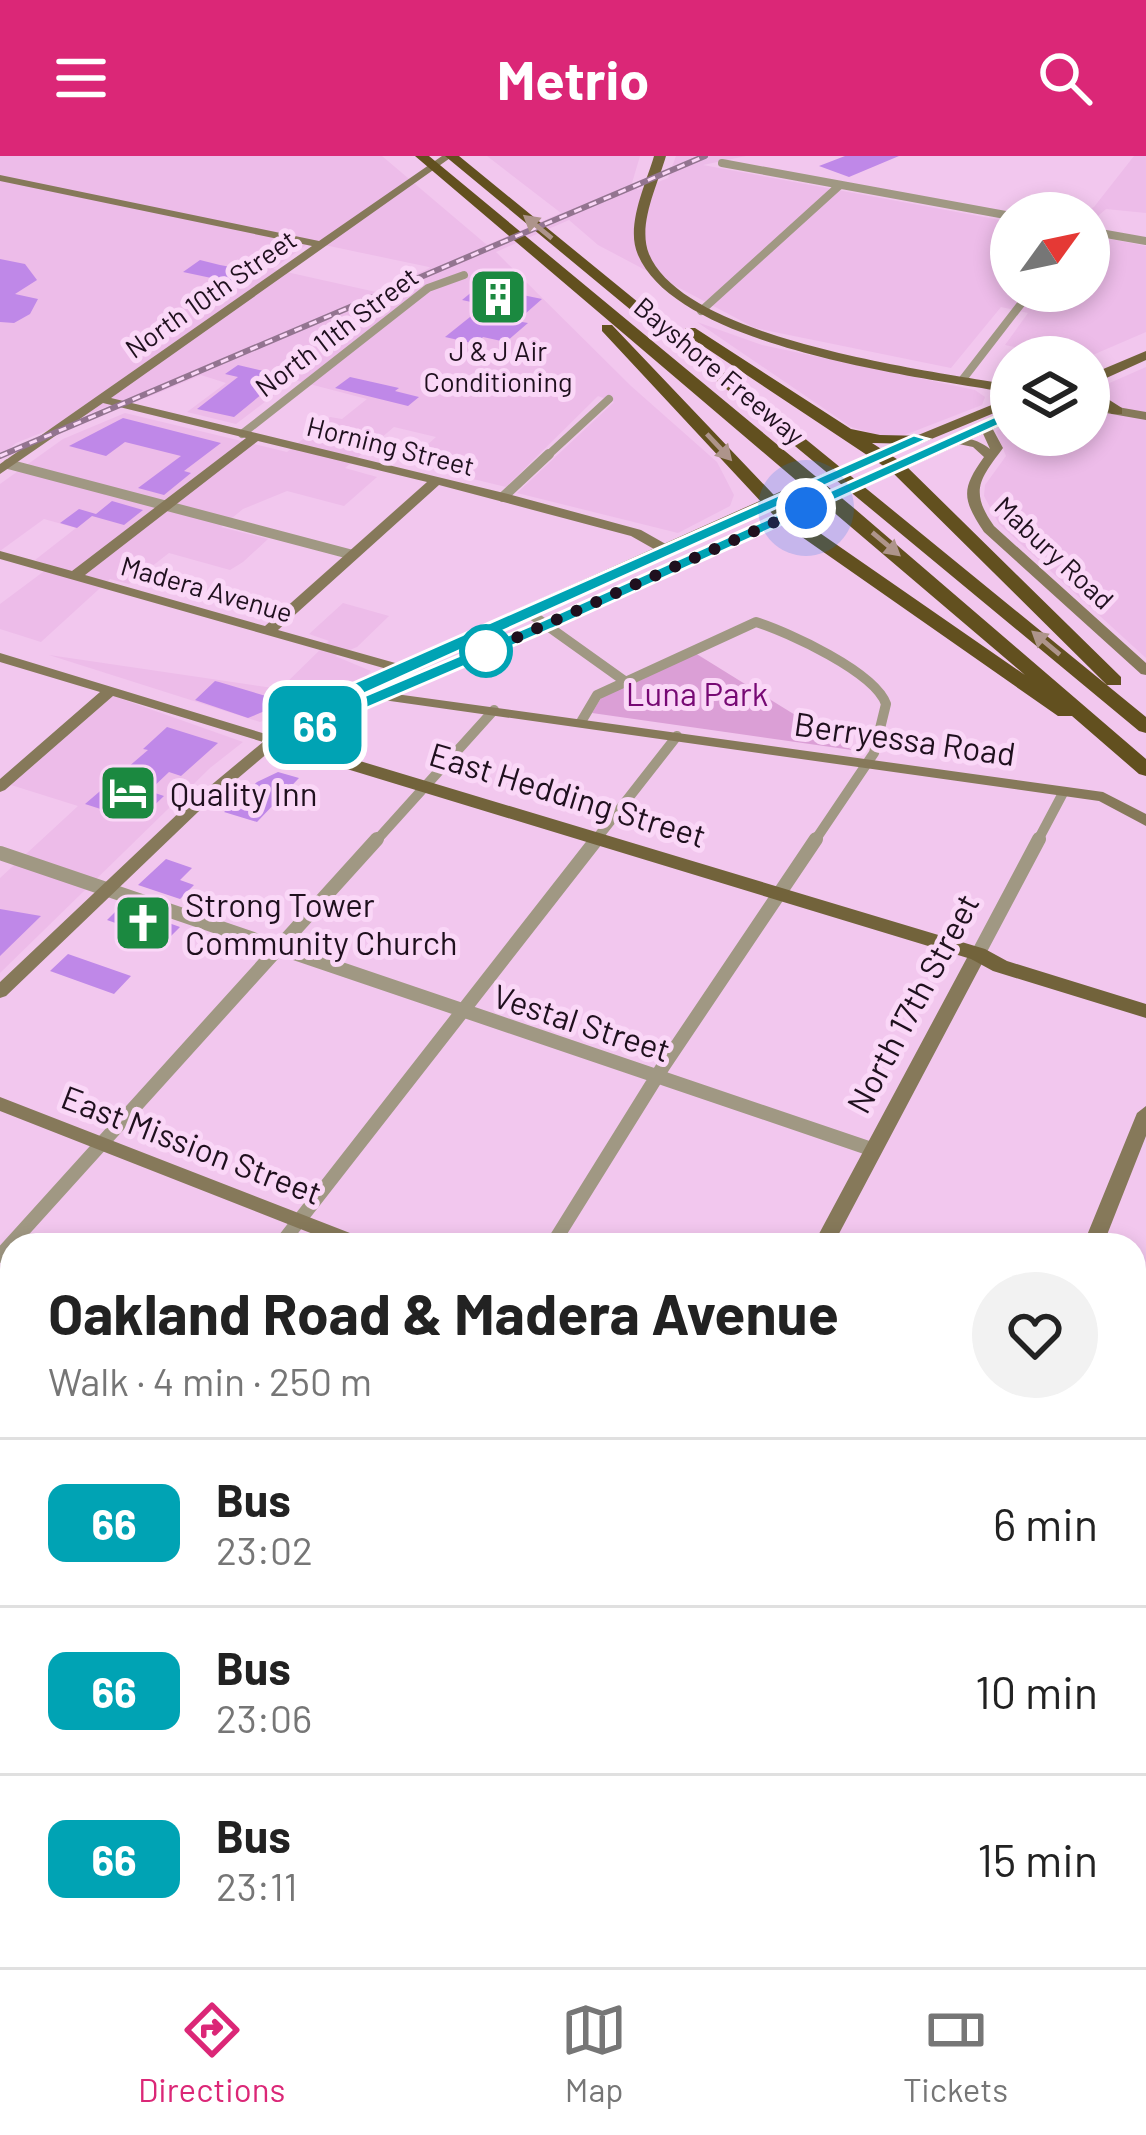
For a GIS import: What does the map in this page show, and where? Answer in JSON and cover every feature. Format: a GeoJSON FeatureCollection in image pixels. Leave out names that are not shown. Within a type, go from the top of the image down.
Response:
{"type":"FeatureCollection","features":[{"type":"Feature","properties":{"kind":"highway","name":"Bayshore Freeway"},"geometry":{"type":"LineString","coordinates":[[422,156],[1146,770]]}},
{"type":"Feature","properties":{"kind":"highway","name":"Bayshore Freeway"},"geometry":{"type":"LineString","coordinates":[[450,156],[1141,723]]}},
{"type":"Feature","properties":{"kind":"highway"},"geometry":{"type":"LineString","coordinates":[[571,280],[577,297],[777,510],[1054,710],[1090,720]]}},
{"type":"Feature","properties":{"kind":"highway"},"geometry":{"type":"LineString","coordinates":[[626,298],[654,306],[884,463],[1130,697],[1141,723]]}},
{"type":"Feature","properties":{"kind":"highway"},"geometry":{"type":"LineString","coordinates":[[844,433],[880,440],[920,439]]}},
{"type":"Feature","properties":{"kind":"main road"},"geometry":{"type":"LineString","coordinates":[[660,156],[641,224],[644,260],[662,285],[701,311],[749,332],[990,385]]}},
{"type":"Feature","properties":{"kind":"main road"},"geometry":{"type":"LineString","coordinates":[[1110,364],[1146,344]]}},
{"type":"Feature","properties":{"kind":"main road"},"geometry":{"type":"LineString","coordinates":[[1110,367],[1146,355]]}},
{"type":"Feature","properties":{"kind":"main road"},"geometry":{"type":"LineString","coordinates":[[971,381],[990,393]]}},
{"type":"Feature","properties":{"kind":"main road"},"geometry":{"type":"LineString","coordinates":[[1110,406],[1117,411]]}},
{"type":"Feature","properties":{"kind":"main road"},"geometry":{"type":"LineString","coordinates":[[274,741],[280,724],[666,550],[777,510],[806,508],[920,439],[990,414]]}},
{"type":"Feature","properties":{"kind":"main road"},"geometry":{"type":"LineString","coordinates":[[274,741],[545,626],[777,510],[789,493],[955,442],[990,423]]}},
{"type":"Feature","properties":{"kind":"main road","name":"East Hedding Street"},"geometry":{"type":"LineString","coordinates":[[274,741],[978,954],[1010,957],[1146,998]]}},
{"type":"Feature","properties":{"kind":"main road","name":"East Hedding Street"},"geometry":{"type":"LineString","coordinates":[[978,954],[1000,966],[1146,1011]]}},
{"type":"Feature","properties":{"kind":"street","name":"North 10th Street"},"geometry":{"type":"LineString","coordinates":[[4,467],[450,156]]}},
{"type":"Feature","properties":{"kind":"street"},"geometry":{"type":"LineString","coordinates":[[722,163],[990,212]]}},
{"type":"Feature","properties":{"kind":"street"},"geometry":{"type":"LineString","coordinates":[[0,178],[322,245]]}},
{"type":"Feature","properties":{"kind":"street"},"geometry":{"type":"LineString","coordinates":[[701,311],[840,185]]}},
{"type":"Feature","properties":{"kind":"street"},"geometry":{"type":"LineString","coordinates":[[1110,235],[1146,241]]}},
{"type":"Feature","properties":{"kind":"street","name":"North 11th Street"},"geometry":{"type":"LineString","coordinates":[[76,576],[428,288],[464,275]]}},
{"type":"Feature","properties":{"kind":"street"},"geometry":{"type":"LineString","coordinates":[[971,381],[1017,312]]}},
{"type":"Feature","properties":{"kind":"street","name":"Horning Street"},"geometry":{"type":"LineString","coordinates":[[100,399],[503,497],[636,533],[666,550]]}},
{"type":"Feature","properties":{"kind":"street"},"geometry":{"type":"LineString","coordinates":[[503,497],[609,399]]}},
{"type":"Feature","properties":{"kind":"street"},"geometry":{"type":"LineString","coordinates":[[1110,410],[1146,416]]}},
{"type":"Feature","properties":{"kind":"street","name":"Mabury Road"},"geometry":{"type":"LineString","coordinates":[[986,427],[990,435]]}},
{"type":"Feature","properties":{"kind":"street","name":"Mabury Road"},"geometry":{"type":"LineString","coordinates":[[955,442],[976,444],[990,455]]}},
{"type":"Feature","properties":{"kind":"street","name":"Mabury Road"},"geometry":{"type":"LineString","coordinates":[[991,456],[974,479],[970,492],[974,509],[989,529],[1146,671]]}},
{"type":"Feature","properties":{"kind":"street"},"geometry":{"type":"LineString","coordinates":[[4,467],[353,555]]}},
{"type":"Feature","properties":{"kind":"street"},"geometry":{"type":"LineString","coordinates":[[269,630],[436,481]]}},
{"type":"Feature","properties":{"kind":"street","name":"Madera Avenue"},"geometry":{"type":"LineString","coordinates":[[0,555],[401,670]]}},
{"type":"Feature","properties":{"kind":"street"},"geometry":{"type":"LineString","coordinates":[[528,612],[626,682]]}},
{"type":"Feature","properties":{"kind":"street"},"geometry":{"type":"LineString","coordinates":[[559,1233],[778,893],[868,764],[886,700],[883,691],[772,626],[748,624],[597,695],[581,722]]}},
{"type":"Feature","properties":{"kind":"street","name":"East Hedding Street"},"geometry":{"type":"LineString","coordinates":[[0,657],[274,741]]}},
{"type":"Feature","properties":{"kind":"street"},"geometry":{"type":"LineString","coordinates":[[0,787],[110,692]]}},
{"type":"Feature","properties":{"kind":"street","name":"Berryessa Road"},"geometry":{"type":"LineString","coordinates":[[381,697],[1103,797],[1146,821]]}},
{"type":"Feature","properties":{"kind":"street"},"geometry":{"type":"LineString","coordinates":[[21,1233],[494,710]]}},
{"type":"Feature","properties":{"kind":"street"},"geometry":{"type":"LineString","coordinates":[[290,1233],[677,736]]}},
{"type":"Feature","properties":{"kind":"street"},"geometry":{"type":"LineString","coordinates":[[0,992],[106,890],[274,741]]}},
{"type":"Feature","properties":{"kind":"street","name":"North 17th Street"},"geometry":{"type":"LineString","coordinates":[[829,1233],[1063,794]]}},
{"type":"Feature","properties":{"kind":"street","name":"Vestal Street"},"geometry":{"type":"LineString","coordinates":[[0,853],[874,1150]]}},
{"type":"Feature","properties":{"kind":"street","name":"East Mission Street"},"geometry":{"type":"LineString","coordinates":[[0,1104],[330,1233]]}},
{"type":"Feature","properties":{"kind":"street"},"geometry":{"type":"LineString","coordinates":[[1098,1233],[1146,1113]]}},
{"type":"Feature","properties":{"kind":"shaded area"},"geometry":{"type":"Polygon","coordinates":[[[0,156],[382,156],[487,245],[561,213],[487,156],[640,156],[632,183],[638,190],[668,178],[676,156],[746,156],[703,165],[990,218],[990,312],[997,312],[951,368],[755,328],[598,245],[569,220],[496,252],[631,386],[717,462],[734,495],[730,506],[678,533],[517,493],[614,402],[598,396],[506,487],[407,463],[436,437],[394,427],[345,468],[377,477],[344,506],[287,491],[243,509],[221,527],[268,539],[243,562],[230,570],[169,553],[129,584],[110,579],[41,642],[0,629],[0,604],[51,566],[35,560],[76,528],[44,519],[0,551],[0,484],[63,439],[125,413],[287,452],[330,417],[342,419],[367,399],[294,380],[236,424],[187,412],[226,383],[201,375],[146,398],[133,396],[16,443],[0,456],[0,156]],[[310,242],[273,269],[376,292],[430,268],[310,242]]]}},
{"type":"Feature","properties":{"kind":"shaded area"},"geometry":{"type":"Polygon","coordinates":[[[1134,156],[1146,156],[1146,213],[1110,209],[1110,192],[1106,192],[1134,156]]]}},
{"type":"Feature","properties":{"kind":"shaded area"},"geometry":{"type":"Polygon","coordinates":[[[1110,239],[1146,246],[1146,332],[1110,348],[1110,336],[1011,336],[1028,313],[1024,312],[1110,312],[1110,239]]]}},
{"type":"Feature","properties":{"kind":"shaded area"},"geometry":{"type":"Polygon","coordinates":[[[697,322],[762,345],[975,390],[985,397],[982,405],[902,436],[878,435],[851,427],[697,322]]]}},
{"type":"Feature","properties":{"kind":"shaded area"},"geometry":{"type":"Polygon","coordinates":[[[1146,367],[1146,658],[999,524],[984,496],[985,485],[1006,456],[1110,456],[1110,383],[1146,367]]]}},
{"type":"Feature","properties":{"kind":"shaded area"},"geometry":{"type":"Polygon","coordinates":[[[343,603],[389,616],[357,647],[335,656],[371,671],[364,679],[260,722],[49,655],[280,689],[329,641],[309,634],[343,603]]]}},
{"type":"Feature","properties":{"kind":"shaded area"},"geometry":{"type":"Polygon","coordinates":[[[113,696],[243,742],[210,768],[0,973],[0,878],[78,806],[11,785],[113,696]]]}},
{"type":"Feature","properties":{"kind":"green space","name":"Luna Park"},"geometry":{"type":"Polygon","coordinates":[[[695,653],[852,750],[592,713],[601,698],[695,653]]]}},
{"type":"Feature","properties":{"kind":"building"},"geometry":{"type":"Polygon","coordinates":[[[845,156],[899,156],[849,177],[819,166],[845,156]]]}},
{"type":"Feature","properties":{"kind":"building"},"geometry":{"type":"Polygon","coordinates":[[[0,259],[25,264],[37,280],[15,294],[38,299],[30,314],[14,323],[0,322],[0,259]]]}},
{"type":"Feature","properties":{"kind":"building"},"geometry":{"type":"Polygon","coordinates":[[[200,260],[252,271],[235,283],[183,272],[200,260]]]}},
{"type":"Feature","properties":{"kind":"building"},"geometry":{"type":"Polygon","coordinates":[[[479,286],[542,299],[517,321],[528,323],[506,342],[483,337],[476,344],[445,337],[485,305],[462,300],[479,286]]]}},
{"type":"Feature","properties":{"kind":"building"},"geometry":{"type":"Polygon","coordinates":[[[238,365],[284,376],[234,417],[197,409],[238,377],[225,374],[238,365]]]}},
{"type":"Feature","properties":{"kind":"building"},"geometry":{"type":"Polygon","coordinates":[[[350,377],[419,397],[408,406],[335,388],[350,377]]]}},
{"type":"Feature","properties":{"kind":"building"},"geometry":{"type":"Polygon","coordinates":[[[123,418],[221,443],[184,471],[191,473],[164,495],[138,488],[181,456],[125,442],[106,456],[69,446],[123,418]]]}},
{"type":"Feature","properties":{"kind":"building"},"geometry":{"type":"Polygon","coordinates":[[[112,501],[143,510],[124,525],[92,516],[77,528],[60,523],[79,509],[96,514],[112,501]]]}},
{"type":"Feature","properties":{"kind":"building"},"geometry":{"type":"Polygon","coordinates":[[[215,681],[286,702],[248,718],[195,700],[215,681]]]}},
{"type":"Feature","properties":{"kind":"building"},"geometry":{"type":"Polygon","coordinates":[[[167,727],[218,743],[181,776],[169,772],[149,791],[164,796],[138,821],[85,804],[148,750],[143,749],[167,727]]]}},
{"type":"Feature","properties":{"kind":"building"},"geometry":{"type":"Polygon","coordinates":[[[278,772],[299,778],[257,822],[224,812],[257,782],[278,772]]]}},
{"type":"Feature","properties":{"kind":"building"},"geometry":{"type":"Polygon","coordinates":[[[166,859],[192,868],[180,880],[194,885],[180,899],[138,885],[166,859]]]}},
{"type":"Feature","properties":{"kind":"building","name":"Strong Tower Community Church"},"geometry":{"type":"Polygon","coordinates":[[[121,906],[180,927],[166,941],[107,920],[121,906]]]}},
{"type":"Feature","properties":{"kind":"building"},"geometry":{"type":"Polygon","coordinates":[[[0,909],[41,916],[0,956],[0,909]]]}},
{"type":"Feature","properties":{"kind":"building"},"geometry":{"type":"Polygon","coordinates":[[[68,954],[131,976],[114,994],[50,971],[68,954]]]}},
{"type":"Feature","properties":{"kind":"railway"},"geometry":{"type":"LineString","coordinates":[[0,456],[705,156]]}},
{"type":"Feature","properties":{"kind":"bus line","name":"66"},"geometry":{"type":"LineString","coordinates":[[920,439],[789,493],[331,700],[280,724],[274,741],[545,626],[990,426]]}},
{"type":"Feature","properties":{"kind":"place","name":"J & J Air Conditioning"},"geometry":{"type":"Point","coordinates":[498,297]}},
{"type":"Feature","properties":{"kind":"place","name":"Quality Inn"},"geometry":{"type":"Point","coordinates":[128,793]}},
{"type":"Feature","properties":{"kind":"place","name":"Strong Tower Community Church"},"geometry":{"type":"Point","coordinates":[143,923]}},
{"type":"Feature","properties":{"kind":"route"},"geometry":{"type":"LineString","coordinates":[[486,651],[482,653],[806,508]]}}]}
